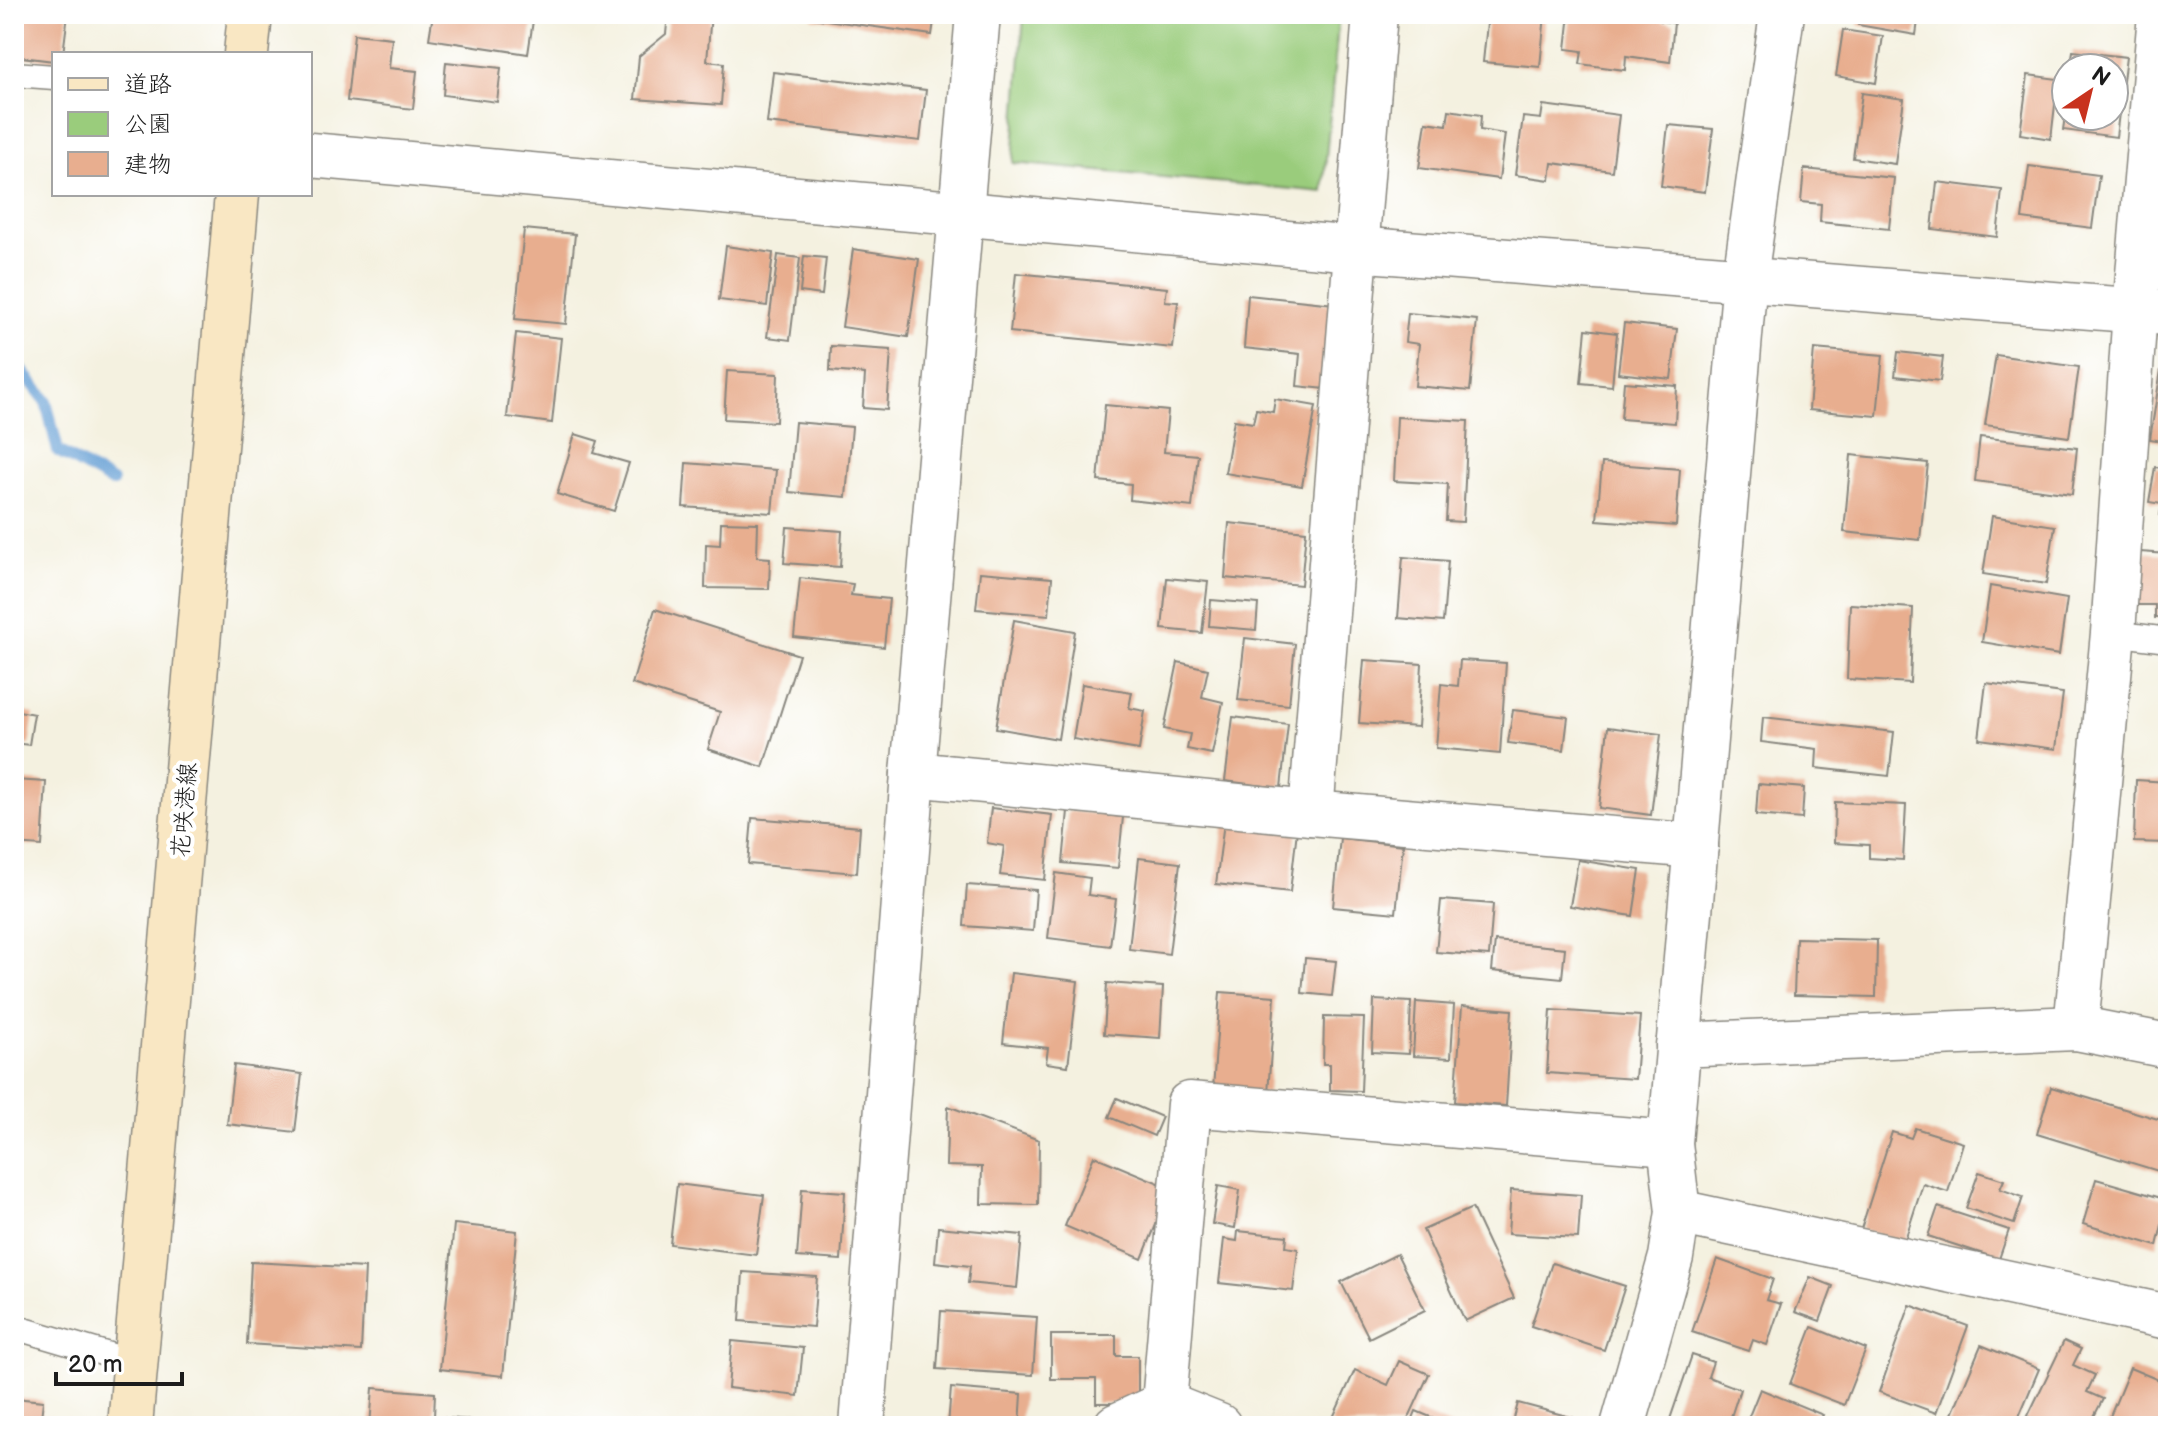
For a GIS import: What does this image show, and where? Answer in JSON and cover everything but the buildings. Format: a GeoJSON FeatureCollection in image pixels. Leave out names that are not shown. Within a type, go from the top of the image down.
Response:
{"type":"FeatureCollection","features":[{"type":"Feature","properties":{"kind":"main road"},"geometry":{"type":"LineString","coordinates":[[246,52],[250,14]]}},
{"type":"Feature","properties":{"kind":"main road","name":"花咲港線"},"geometry":{"type":"LineString","coordinates":[[130,1426],[237,196]]}},
{"type":"Feature","properties":{"kind":"street"},"geometry":{"type":"LineString","coordinates":[[862,1426],[913,774],[978,14]]}},
{"type":"Feature","properties":{"kind":"street"},"geometry":{"type":"LineString","coordinates":[[1311,813],[1375,14]]}},
{"type":"Feature","properties":{"kind":"street"},"geometry":{"type":"LineString","coordinates":[[1623,1426],[1671,1257],[1678,1212],[1670,1143],[1678,1045],[1745,278],[1782,14]]}},
{"type":"Feature","properties":{"kind":"street"},"geometry":{"type":"LineString","coordinates":[[2076,1028],[2113,633],[2152,312],[2160,14]]}},
{"type":"Feature","properties":{"kind":"street"},"geometry":{"type":"LineString","coordinates":[[312,155],[1355,249],[2152,312]]}},
{"type":"Feature","properties":{"kind":"street"},"geometry":{"type":"LineString","coordinates":[[913,774],[1696,846]]}},
{"type":"Feature","properties":{"kind":"street"},"geometry":{"type":"LineString","coordinates":[[1678,1045],[2076,1028],[2168,1046]]}},
{"type":"Feature","properties":{"kind":"street"},"geometry":{"type":"LineString","coordinates":[[1164,1404],[1189,1104],[1670,1143]]}},
{"type":"Feature","properties":{"kind":"street"},"geometry":{"type":"LineString","coordinates":[[1678,1212],[2168,1317]]}},
{"type":"Feature","properties":{"kind":"street"},"geometry":{"type":"LineString","coordinates":[[1116,1426],[1164,1404],[1219,1426]]}},
{"type":"Feature","properties":{"kind":"lane"},"geometry":{"type":"LineString","coordinates":[[14,74],[52,77]]}},
{"type":"Feature","properties":{"kind":"lane"},"geometry":{"type":"LineString","coordinates":[[2113,633],[2168,640]]}},
{"type":"Feature","properties":{"kind":"lane"},"geometry":{"type":"LineString","coordinates":[[14,1327],[136,1363]]}},
{"type":"Feature","properties":{"kind":"green space"},"geometry":{"type":"Polygon","coordinates":[[[1024,14],[1339,14],[1323,192],[1013,163],[1024,14]]]}},
{"type":"Feature","properties":{"kind":"waterway"},"geometry":{"type":"LineString","coordinates":[[14,359],[46,401],[58,451],[112,482]]}}]}
